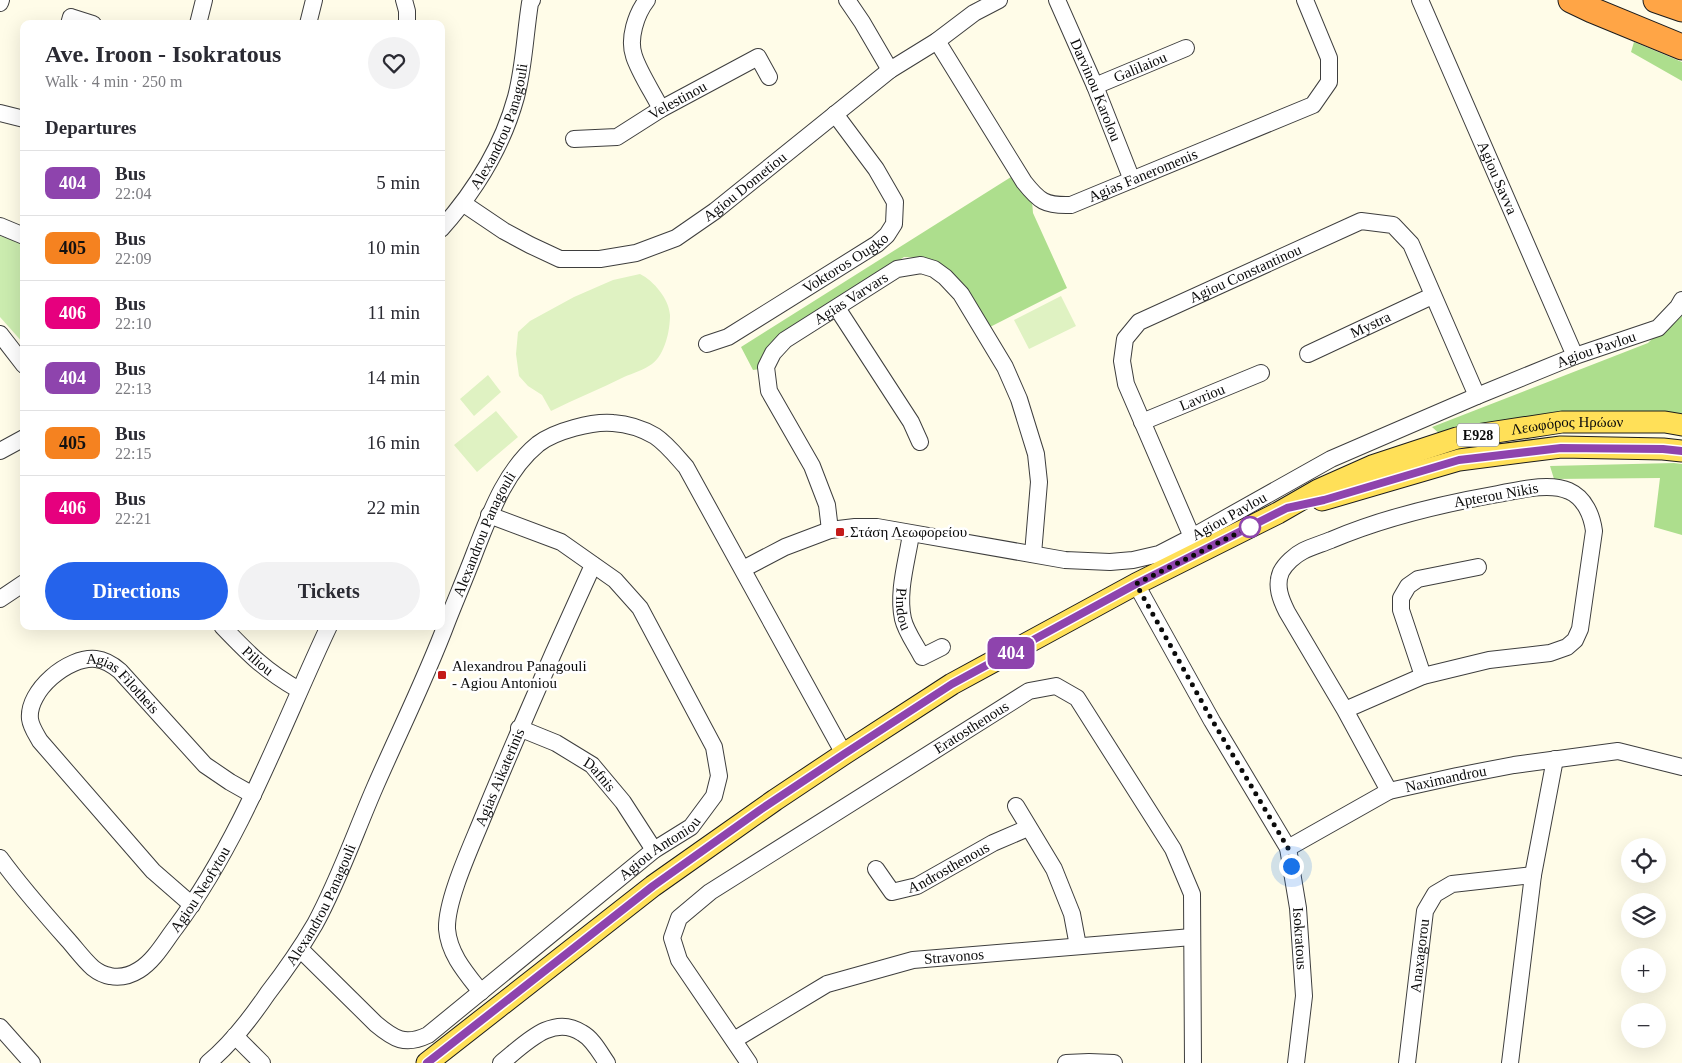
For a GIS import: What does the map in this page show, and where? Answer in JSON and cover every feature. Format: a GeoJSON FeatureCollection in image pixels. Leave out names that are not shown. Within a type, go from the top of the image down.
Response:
{"type":"FeatureCollection","features":[{"type":"Feature","properties":{"kind":"highway"},"geometry":{"type":"LineString","coordinates":[[1572,0],[1682,47]]}},
{"type":"Feature","properties":{"kind":"highway"},"geometry":{"type":"LineString","coordinates":[[1599,0],[1682,30]]}},
{"type":"Feature","properties":{"kind":"highway"},"geometry":{"type":"LineString","coordinates":[[1656,0],[1682,9]]}},
{"type":"Feature","properties":{"kind":"main road","name":"Λεωφόρος Ηρώων"},"geometry":{"type":"LineString","coordinates":[[427,1063],[653,886],[759,811],[952,684],[1136,584],[1287,508],[1318,490],[1372,466],[1457,438],[1562,422],[1665,422],[1682,424]]}},
{"type":"Feature","properties":{"kind":"main road","name":"Λεωφόρος Ηρώων"},"geometry":{"type":"LineString","coordinates":[[1287,508],[1324,500],[1459,460],[1561,448],[1663,449],[1682,451]]}},
{"type":"Feature","properties":{"kind":"street"},"geometry":{"type":"LineString","coordinates":[[199,20],[204,0]]}},
{"type":"Feature","properties":{"kind":"street"},"geometry":{"type":"LineString","coordinates":[[309,20],[314,0]]}},
{"type":"Feature","properties":{"kind":"street"},"geometry":{"type":"LineString","coordinates":[[404,0],[407,20]]}},
{"type":"Feature","properties":{"kind":"street","name":"Alexandrou Panagouli"},"geometry":{"type":"LineString","coordinates":[[445,225],[464,204],[486,169],[506,127],[516,96],[524,59],[524,41],[519,0]]}},
{"type":"Feature","properties":{"kind":"street","name":"Alexandrou Panagouli"},"geometry":{"type":"LineString","coordinates":[[524,41],[532,0]]}},
{"type":"Feature","properties":{"kind":"street"},"geometry":{"type":"LineString","coordinates":[[647,0],[635,23],[632,40],[634,56],[661,109]]}},
{"type":"Feature","properties":{"kind":"street"},"geometry":{"type":"LineString","coordinates":[[847,0],[890,70]]}},
{"type":"Feature","properties":{"kind":"street","name":"Agiou Dometiou"},"geometry":{"type":"LineString","coordinates":[[464,204],[504,231],[560,259],[600,259],[636,253],[676,238],[715,211],[890,70],[937,41],[974,13],[999,0]]}},
{"type":"Feature","properties":{"kind":"street","name":"Darvinou Karolou"},"geometry":{"type":"LineString","coordinates":[[1057,0],[1095,86],[1132,180]]}},
{"type":"Feature","properties":{"kind":"street","name":"Agias Faneromenis"},"geometry":{"type":"LineString","coordinates":[[937,41],[1024,182],[1037,198],[1055,205],[1071,205],[1313,105],[1329,82],[1329,58],[1305,0]]}},
{"type":"Feature","properties":{"kind":"street","name":"Agiou Savva"},"geometry":{"type":"LineString","coordinates":[[1420,0],[1575,356]]}},
{"type":"Feature","properties":{"kind":"street"},"geometry":{"type":"LineString","coordinates":[[70,20],[71,17],[80,20]]}},
{"type":"Feature","properties":{"kind":"street","name":"Galilaiou"},"geometry":{"type":"LineString","coordinates":[[1095,86],[1186,48]]}},
{"type":"Feature","properties":{"kind":"street","name":"Velestinou"},"geometry":{"type":"LineString","coordinates":[[574,139],[617,137],[661,109],[758,57],[769,76]]}},
{"type":"Feature","properties":{"kind":"street"},"geometry":{"type":"LineString","coordinates":[[0,113],[20,118]]}},
{"type":"Feature","properties":{"kind":"street","name":"Voktoros Ougko"},"geometry":{"type":"LineString","coordinates":[[707,344],[728,337],[877,244],[894,224],[894,202],[876,169],[835,114]]}},
{"type":"Feature","properties":{"kind":"street","name":"Agiou Constantinou"},"geometry":{"type":"LineString","coordinates":[[1192,537],[1126,384],[1122,361],[1125,339],[1139,322],[1361,221],[1394,225],[1410,244],[1477,396]]}},
{"type":"Feature","properties":{"kind":"street"},"geometry":{"type":"LineString","coordinates":[[0,226],[20,234]]}},
{"type":"Feature","properties":{"kind":"street","name":"Agias Varvars"},"geometry":{"type":"LineString","coordinates":[[830,530],[827,505],[812,466],[768,391],[766,367],[772,354],[785,340],[897,269],[921,265],[934,269],[945,277],[961,294],[1004,367],[1020,399],[1036,454],[1039,482],[1033,554]]}},
{"type":"Feature","properties":{"kind":"street","name":"Mystra"},"geometry":{"type":"LineString","coordinates":[[1308,354],[1432,296]]}},
{"type":"Feature","properties":{"kind":"street","name":"Agiou Pavlou"},"geometry":{"type":"LineString","coordinates":[[743,569],[785,547],[830,530],[855,527],[877,527],[1065,560],[1110,562],[1133,560],[1159,554],[1331,458],[1575,356],[1658,328],[1678,307],[1682,300]]}},
{"type":"Feature","properties":{"kind":"street"},"geometry":{"type":"LineString","coordinates":[[837,308],[911,422],[920,442]]}},
{"type":"Feature","properties":{"kind":"street"},"geometry":{"type":"LineString","coordinates":[[0,334],[20,360]]}},
{"type":"Feature","properties":{"kind":"street","name":"Lavriou"},"geometry":{"type":"LineString","coordinates":[[1142,422],[1262,373]]}},
{"type":"Feature","properties":{"kind":"street","name":"Alexandrou Panagouli"},"geometry":{"type":"LineString","coordinates":[[445,616],[504,485],[520,463],[539,443],[580,426],[612,422],[634,427],[656,437],[686,467],[844,754]]}},
{"type":"Feature","properties":{"kind":"street"},"geometry":{"type":"LineString","coordinates":[[0,450],[20,440]]}},
{"type":"Feature","properties":{"kind":"street","name":"Apterou Nikis"},"geometry":{"type":"LineString","coordinates":[[1345,710],[1423,676],[1489,660],[1550,653],[1567,647],[1575,640],[1580,629],[1594,531],[1588,509],[1580,499],[1569,490],[1542,486],[1407,513],[1352,531],[1302,552],[1291,560],[1282,572],[1279,583],[1280,596],[1287,612],[1345,710],[1389,791]]}},
{"type":"Feature","properties":{"kind":"street","name":"Agiou Antoniou"},"geometry":{"type":"LineString","coordinates":[[300,949],[376,1024],[396,1038],[407,1041],[419,1039],[428,1035],[654,850],[691,827],[714,796],[720,776],[714,747],[640,608],[615,580],[561,542],[489,515]]}},
{"type":"Feature","properties":{"kind":"street","name":"Pindou"},"geometry":{"type":"LineString","coordinates":[[911,534],[902,591],[901,605],[904,621],[922,657],[942,647]]}},
{"type":"Feature","properties":{"kind":"street","name":"Agias Aikaterinis"},"geometry":{"type":"LineString","coordinates":[[481,992],[457,960],[450,945],[447,929],[450,907],[465,862],[520,728],[593,564]]}},
{"type":"Feature","properties":{"kind":"street"},"geometry":{"type":"LineString","coordinates":[[1423,676],[1401,610],[1401,598],[1408,586],[1418,579],[1478,567]]}},
{"type":"Feature","properties":{"kind":"street","name":"Isokratous"},"geometry":{"type":"LineString","coordinates":[[1136,584],[1212,720],[1288,848],[1298,908],[1304,996],[1296,1063]]}},
{"type":"Feature","properties":{"kind":"street"},"geometry":{"type":"LineString","coordinates":[[0,599],[20,586]]}},
{"type":"Feature","properties":{"kind":"street","name":"Piliou"},"geometry":{"type":"LineString","coordinates":[[226,630],[263,667],[299,690]]}},
{"type":"Feature","properties":{"kind":"street","name":"Agiou Neofytou"},"geometry":{"type":"LineString","coordinates":[[0,858],[42,912],[91,966],[111,976],[129,974],[139,970],[149,961],[192,905],[226,848],[253,795],[327,630]]}},
{"type":"Feature","properties":{"kind":"street","name":"Alexandrou Panagouli"},"geometry":{"type":"LineString","coordinates":[[208,1063],[235,1036],[261,1003],[300,949],[314,925],[340,873],[439,630]]}},
{"type":"Feature","properties":{"kind":"street","name":"Agias Filotheis"},"geometry":{"type":"LineString","coordinates":[[192,905],[153,871],[40,741],[32,728],[30,720],[30,710],[36,694],[68,665],[82,660],[96,659],[108,662],[120,671],[205,765],[253,795]]}},
{"type":"Feature","properties":{"kind":"street","name":"Eratosthenous"},"geometry":{"type":"LineString","coordinates":[[749,1063],[679,960],[672,938],[679,918],[710,892],[1029,691],[1056,686],[1077,698],[1173,849],[1192,894],[1193,1063]]}},
{"type":"Feature","properties":{"kind":"street","name":"Dafnis"},"geometry":{"type":"LineString","coordinates":[[520,728],[556,743],[592,765],[623,802],[654,850]]}},
{"type":"Feature","properties":{"kind":"street","name":"Naximandrou"},"geometry":{"type":"LineString","coordinates":[[1288,848],[1389,791],[1514,765],[1618,751],[1682,767]]}},
{"type":"Feature","properties":{"kind":"street"},"geometry":{"type":"LineString","coordinates":[[1510,1063],[1533,875],[1555,759]]}},
{"type":"Feature","properties":{"kind":"street"},"geometry":{"type":"LineString","coordinates":[[1016,806],[1054,869],[1072,914],[1078,946]]}},
{"type":"Feature","properties":{"kind":"street","name":"Androsthenous"},"geometry":{"type":"LineString","coordinates":[[876,869],[892,892],[917,886],[993,843],[1028,828]]}},
{"type":"Feature","properties":{"kind":"street","name":"Anaxagorou"},"geometry":{"type":"LineString","coordinates":[[1407,1063],[1425,911],[1435,894],[1452,884],[1533,875]]}},
{"type":"Feature","properties":{"kind":"street","name":"Stravonos"},"geometry":{"type":"LineString","coordinates":[[734,1040],[827,984],[913,960],[1192,937]]}},
{"type":"Feature","properties":{"kind":"street"},"geometry":{"type":"LineString","coordinates":[[501,1063],[543,1030],[558,1026],[572,1028],[583,1033],[607,1063]]}},
{"type":"Feature","properties":{"kind":"street"},"geometry":{"type":"LineString","coordinates":[[0,1027],[32,1063]]}},
{"type":"Feature","properties":{"kind":"street"},"geometry":{"type":"LineString","coordinates":[[235,1036],[262,1063]]}},
{"type":"Feature","properties":{"kind":"street"},"geometry":{"type":"LineString","coordinates":[[1066,1063],[1114,1063]]}},
{"type":"Feature","properties":{"kind":"green space"},"geometry":{"type":"Polygon","coordinates":[[[1634,42],[1682,62],[1682,81],[1631,52],[1634,42]]]}},
{"type":"Feature","properties":{"kind":"green space"},"geometry":{"type":"Polygon","coordinates":[[[1011,177],[1032,201],[1033,213],[1067,288],[990,327],[949,271],[927,258],[904,257],[781,337],[760,369],[753,370],[741,347],[1011,177]]]}},
{"type":"Feature","properties":{"kind":"green space"},"geometry":{"type":"Polygon","coordinates":[[[0,236],[20,242],[20,340],[0,317],[0,236]]]}},
{"type":"Feature","properties":{"kind":"green space"},"geometry":{"type":"Polygon","coordinates":[[[640,274],[660,291],[669,309],[668,335],[657,360],[646,368],[551,411],[542,395],[528,386],[519,376],[516,354],[518,332],[530,321],[574,297],[613,280],[640,274]]]}},
{"type":"Feature","properties":{"kind":"green space"},"geometry":{"type":"Polygon","coordinates":[[[1061,296],[1076,326],[1029,349],[1014,320],[1061,296]]]}},
{"type":"Feature","properties":{"kind":"green space"},"geometry":{"type":"Polygon","coordinates":[[[1682,309],[1682,418],[1610,411],[1533,420],[1442,436],[1432,427],[1648,343],[1682,309]]]}},
{"type":"Feature","properties":{"kind":"green space"},"geometry":{"type":"Polygon","coordinates":[[[488,375],[501,392],[474,416],[460,399],[488,375]]]}},
{"type":"Feature","properties":{"kind":"green space"},"geometry":{"type":"Polygon","coordinates":[[[496,411],[518,437],[477,472],[454,445],[496,411]]]}},
{"type":"Feature","properties":{"kind":"green space"},"geometry":{"type":"Polygon","coordinates":[[[1682,464],[1682,535],[1654,527],[1660,478],[1554,479],[1550,466],[1682,464]]]}},
{"type":"Feature","properties":{"kind":"bus line","name":"404"},"geometry":{"type":"LineString","coordinates":[[427,1063],[703,849],[952,684],[1136,584],[1287,508],[1324,500],[1459,460],[1561,448],[1663,449],[1682,451]]}},
{"type":"Feature","properties":{"kind":"place","name":"Στάση Λεωφορείου"},"geometry":{"type":"Point","coordinates":[840,532]}},
{"type":"Feature","properties":{"kind":"place","name":"Alexandrou Panagouli - Agiou Antoniou"},"geometry":{"type":"Point","coordinates":[442,675]}},
{"type":"Feature","properties":{"kind":"route"},"geometry":{"type":"LineString","coordinates":[[1250,527],[1136,584],[1212,720],[1288,848],[1291,866]]}}]}
